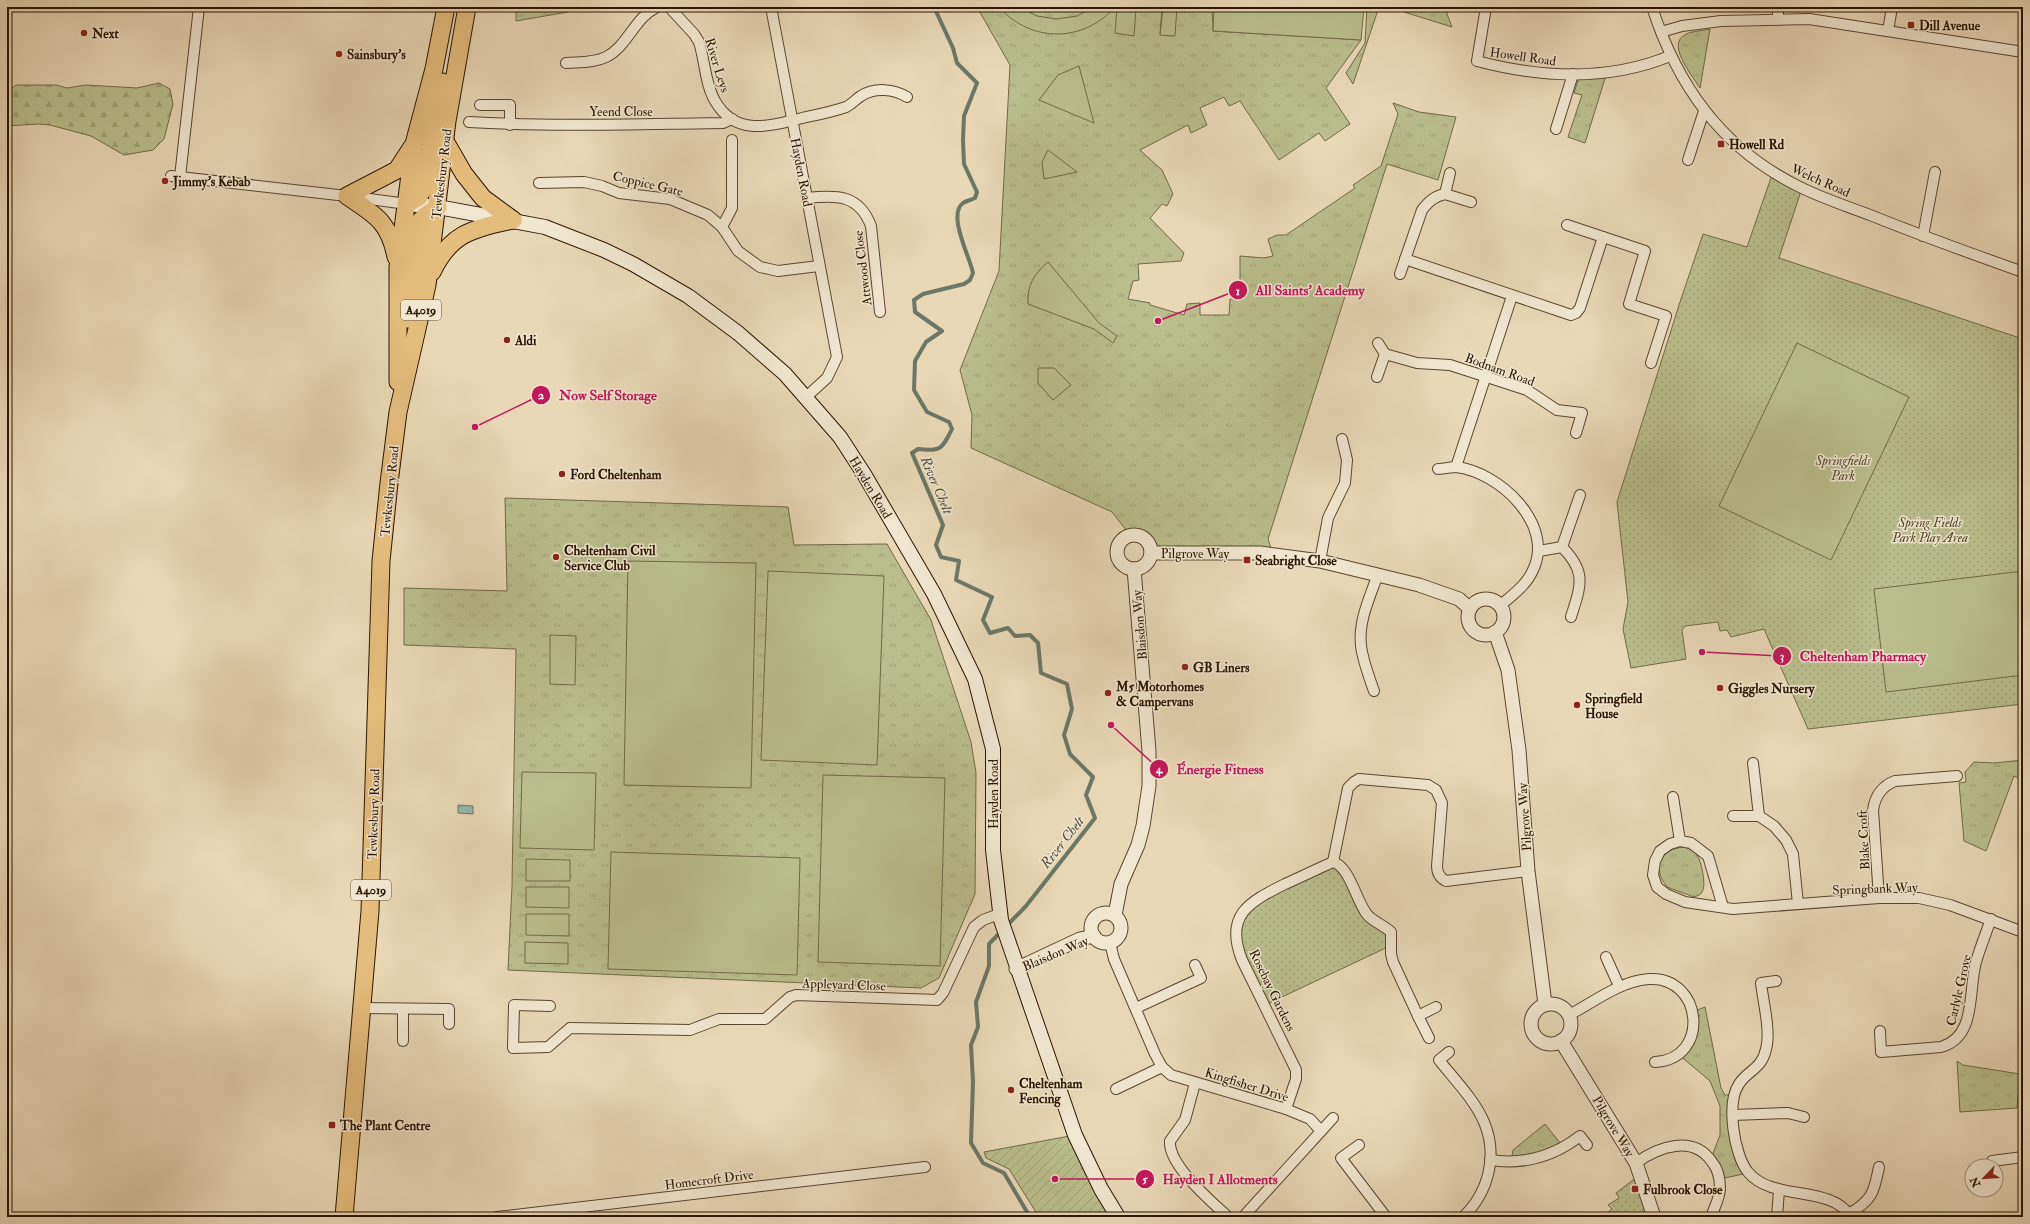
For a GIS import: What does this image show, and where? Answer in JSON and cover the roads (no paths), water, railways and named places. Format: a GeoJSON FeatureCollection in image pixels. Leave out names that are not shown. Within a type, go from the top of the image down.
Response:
{"type":"FeatureCollection","features":[{"type":"Feature","properties":{"kind":"highway","name":"Tewkesbury Road"},"geometry":{"type":"LineString","coordinates":[[398,412],[398,267],[414,144],[434,69],[446,7]]}},
{"type":"Feature","properties":{"kind":"highway","name":"Tewkesbury Road"},"geometry":{"type":"LineString","coordinates":[[344,1217],[370,911],[381,561],[389,482],[398,412],[427,285],[438,207],[445,141],[458,53],[467,7]]}},
{"type":"Feature","properties":{"kind":"highway"},"geometry":{"type":"LineString","coordinates":[[406,204],[419,197],[422,191],[444,78],[449,66],[458,53]]}},
{"type":"Feature","properties":{"kind":"highway"},"geometry":{"type":"LineString","coordinates":[[445,141],[464,174],[483,198],[512,220]]}},
{"type":"Feature","properties":{"kind":"highway"},"geometry":{"type":"LineString","coordinates":[[398,267],[393,240],[386,226],[373,214],[347,196],[397,170],[414,144]]}},
{"type":"Feature","properties":{"kind":"highway"},"geometry":{"type":"LineString","coordinates":[[398,342],[404,336],[406,329],[419,222],[426,214],[438,207]]}},
{"type":"Feature","properties":{"kind":"highway"},"geometry":{"type":"LineString","coordinates":[[427,285],[440,256],[456,239],[471,229],[512,220]]}},
{"type":"Feature","properties":{"kind":"main road","name":"Hayden Road"},"geometry":{"type":"LineString","coordinates":[[406,204],[438,207],[545,227],[575,238],[633,264],[667,282],[714,314],[777,367],[806,397],[840,438],[864,474],[934,594],[975,679],[993,749],[993,850],[1000,917],[1016,969],[1075,1135],[1101,1189],[1118,1217]]}},
{"type":"Feature","properties":{"kind":"street"},"geometry":{"type":"LineString","coordinates":[[199,7],[175,177],[406,204]]}},
{"type":"Feature","properties":{"kind":"street"},"geometry":{"type":"LineString","coordinates":[[566,63],[600,60],[614,52],[640,19],[656,7]]}},
{"type":"Feature","properties":{"kind":"street","name":"River Leys"},"geometry":{"type":"LineString","coordinates":[[669,7],[694,34],[702,52],[710,92],[714,100],[722,111],[732,119],[748,126],[764,127],[847,106],[862,95],[870,92],[888,90],[908,97]]}},
{"type":"Feature","properties":{"kind":"street","name":"Hayden Road"},"geometry":{"type":"LineString","coordinates":[[771,7],[837,357],[827,378],[806,397]]}},
{"type":"Feature","properties":{"kind":"street","name":"Howell Road"},"geometry":{"type":"LineString","coordinates":[[1486,7],[1477,61],[1525,72],[1573,74],[1629,69],[1652,64],[1670,56]]}},
{"type":"Feature","properties":{"kind":"street","name":"Welch Road"},"geometry":{"type":"LineString","coordinates":[[1652,7],[1670,56],[1687,86],[1704,111],[1736,144],[1773,172],[1802,188],[1924,236],[2023,272]]}},
{"type":"Feature","properties":{"kind":"street"},"geometry":{"type":"LineString","coordinates":[[1778,7],[1778,18]]}},
{"type":"Feature","properties":{"kind":"street"},"geometry":{"type":"LineString","coordinates":[[1888,31],[1892,7]]}},
{"type":"Feature","properties":{"kind":"street"},"geometry":{"type":"LineString","coordinates":[[1661,32],[1682,26],[1721,21],[1778,18],[1809,19],[2023,52]]}},
{"type":"Feature","properties":{"kind":"street","name":"Howell Road"},"geometry":{"type":"LineString","coordinates":[[1556,129],[1573,74]]}},
{"type":"Feature","properties":{"kind":"street"},"geometry":{"type":"LineString","coordinates":[[480,105],[510,105],[510,125]]}},
{"type":"Feature","properties":{"kind":"street"},"geometry":{"type":"LineString","coordinates":[[1688,160],[1704,111]]}},
{"type":"Feature","properties":{"kind":"street","name":"Yeend Close"},"geometry":{"type":"LineString","coordinates":[[469,122],[510,125],[722,123],[732,119]]}},
{"type":"Feature","properties":{"kind":"street"},"geometry":{"type":"LineString","coordinates":[[722,227],[732,208],[732,140]]}},
{"type":"Feature","properties":{"kind":"street"},"geometry":{"type":"LineString","coordinates":[[1924,236],[1935,172]]}},
{"type":"Feature","properties":{"kind":"street"},"geometry":{"type":"LineString","coordinates":[[1445,194],[1450,173]]}},
{"type":"Feature","properties":{"kind":"street","name":"Coppice Gate"},"geometry":{"type":"LineString","coordinates":[[539,183],[584,182],[602,186],[619,193],[670,199],[700,211],[722,227],[738,252],[760,267],[778,271],[819,266]]}},
{"type":"Feature","properties":{"kind":"street"},"geometry":{"type":"LineString","coordinates":[[1400,274],[1422,210],[1434,198],[1445,194],[1471,202]]}},
{"type":"Feature","properties":{"kind":"street","name":"Attwood Close"},"geometry":{"type":"LineString","coordinates":[[807,198],[840,197],[856,204],[866,215],[871,226],[880,312]]}},
{"type":"Feature","properties":{"kind":"street"},"geometry":{"type":"LineString","coordinates":[[1567,225],[1645,251],[1628,304],[1666,316],[1651,363]]}},
{"type":"Feature","properties":{"kind":"street"},"geometry":{"type":"LineString","coordinates":[[1405,259],[1568,315],[1576,313],[1580,308],[1603,237]]}},
{"type":"Feature","properties":{"kind":"street"},"geometry":{"type":"LineString","coordinates":[[1456,467],[1512,296]]}},
{"type":"Feature","properties":{"kind":"street"},"geometry":{"type":"LineString","coordinates":[[1377,377],[1385,354],[1378,343]]}},
{"type":"Feature","properties":{"kind":"street","name":"Bodnam Road"},"geometry":{"type":"LineString","coordinates":[[1385,354],[1417,363],[1450,366],[1527,390],[1557,410],[1582,413],[1576,434]]}},
{"type":"Feature","properties":{"kind":"street"},"geometry":{"type":"LineString","coordinates":[[1320,561],[1328,518],[1341,494],[1346,472],[1347,460],[1342,439]]}},
{"type":"Feature","properties":{"kind":"street"},"geometry":{"type":"LineString","coordinates":[[1438,469],[1456,467],[1476,473],[1496,483],[1512,495],[1530,521],[1539,551],[1535,566],[1528,580],[1500,606]]}},
{"type":"Feature","properties":{"kind":"street"},"geometry":{"type":"LineString","coordinates":[[1562,547],[1580,495]]}},
{"type":"Feature","properties":{"kind":"street"},"geometry":{"type":"LineString","coordinates":[[1130,535],[1139,536],[1146,540],[1150,546],[1151,553],[1148,561],[1142,567],[1134,569],[1122,565],[1118,559],[1117,546],[1121,540],[1130,535]]}},
{"type":"Feature","properties":{"kind":"street"},"geometry":{"type":"LineString","coordinates":[[1539,551],[1562,547]]}},
{"type":"Feature","properties":{"kind":"street"},"geometry":{"type":"LineString","coordinates":[[1562,547],[1571,556],[1581,579],[1572,618]]}},
{"type":"Feature","properties":{"kind":"street","name":"Pilgrove Way"},"geometry":{"type":"LineString","coordinates":[[1151,553],[1260,553],[1320,561],[1378,574],[1459,599],[1470,609]]}},
{"type":"Feature","properties":{"kind":"street","name":"Blaisdon Way"},"geometry":{"type":"LineString","coordinates":[[1115,915],[1121,884],[1138,846],[1143,826],[1149,786],[1150,750],[1134,569]]}},
{"type":"Feature","properties":{"kind":"street"},"geometry":{"type":"LineString","coordinates":[[1374,691],[1363,655],[1361,635],[1364,616],[1378,574]]}},
{"type":"Feature","properties":{"kind":"street"},"geometry":{"type":"LineString","coordinates":[[1484,599],[1493,600],[1504,612],[1504,620],[1501,627],[1489,635],[1476,632],[1469,621],[1470,609],[1476,602],[1484,599]]}},
{"type":"Feature","properties":{"kind":"street","name":"Pilgrove Way"},"geometry":{"type":"LineString","coordinates":[[1495,632],[1508,670],[1522,784],[1528,871],[1545,1004]]}},
{"type":"Feature","properties":{"kind":"street"},"geometry":{"type":"LineString","coordinates":[[1753,763],[1759,816]]}},
{"type":"Feature","properties":{"kind":"street","name":"Blake Croft"},"geometry":{"type":"LineString","coordinates":[[1879,898],[1873,810],[1879,792],[1895,781],[1957,776]]}},
{"type":"Feature","properties":{"kind":"street"},"geometry":{"type":"LineString","coordinates":[[1429,1038],[1390,954],[1391,932],[1381,923],[1368,916],[1342,867],[1332,862],[1348,788],[1359,779],[1428,785],[1436,790],[1442,802],[1437,870],[1442,879],[1446,881],[1528,871]]}},
{"type":"Feature","properties":{"kind":"street"},"geometry":{"type":"LineString","coordinates":[[1673,798],[1680,841],[1691,843],[1708,856],[1722,907]]}},
{"type":"Feature","properties":{"kind":"street"},"geometry":{"type":"LineString","coordinates":[[1733,816],[1759,816],[1778,829],[1790,846],[1793,854],[1798,904]]}},
{"type":"Feature","properties":{"kind":"street","name":"Springbank Way"},"geometry":{"type":"LineString","coordinates":[[1680,841],[1670,844],[1660,851],[1655,861],[1653,875],[1657,886],[1666,894],[1685,902],[1733,909],[1879,898],[1919,898],[1950,905],[2023,932]]}},
{"type":"Feature","properties":{"kind":"street","name":"Rosebay Gardens"},"geometry":{"type":"LineString","coordinates":[[1286,1109],[1296,1079],[1296,1070],[1242,960],[1237,944],[1236,930],[1241,915],[1252,902],[1332,862]]}},
{"type":"Feature","properties":{"kind":"street"},"geometry":{"type":"LineString","coordinates":[[1107,912],[1115,915],[1120,920],[1120,933],[1117,938],[1110,943],[1100,942],[1094,936],[1091,929],[1092,922],[1096,917],[1107,912]]}},
{"type":"Feature","properties":{"kind":"street","name":"Appleyard Close"},"geometry":{"type":"LineString","coordinates":[[550,1006],[514,1005],[513,1048],[548,1047],[570,1028],[690,1030],[719,1019],[765,1019],[793,995],[937,1000],[943,993],[974,927],[983,920],[1000,917]]}},
{"type":"Feature","properties":{"kind":"street","name":"Carlyle Grove"},"geometry":{"type":"LineString","coordinates":[[1880,1031],[1882,1052],[1941,1047],[1949,1044],[1960,1035],[1966,1024],[1975,963],[1991,919]]}},
{"type":"Feature","properties":{"kind":"street","name":"Blaisdon Way"},"geometry":{"type":"LineString","coordinates":[[1016,969],[1080,939],[1094,936]]}},
{"type":"Feature","properties":{"kind":"street"},"geometry":{"type":"LineString","coordinates":[[1110,943],[1114,958],[1162,1067],[1116,1089]]}},
{"type":"Feature","properties":{"kind":"street"},"geometry":{"type":"LineString","coordinates":[[1606,956],[1620,986]]}},
{"type":"Feature","properties":{"kind":"street"},"geometry":{"type":"LineString","coordinates":[[1136,1008],[1201,978],[1195,965]]}},
{"type":"Feature","properties":{"kind":"street"},"geometry":{"type":"LineString","coordinates":[[1569,1015],[1620,986],[1641,980],[1658,980],[1674,986],[1681,991],[1690,1004],[1693,1012],[1694,1027],[1684,1049],[1672,1059],[1655,1062]]}},
{"type":"Feature","properties":{"kind":"street"},"geometry":{"type":"LineString","coordinates":[[1776,981],[1761,983],[1767,1048],[1760,1065],[1742,1080],[1736,1090],[1733,1115],[1738,1152],[1743,1166],[1748,1173],[1762,1184],[1779,1190],[1833,1202],[1850,1216],[1873,1194],[1879,1167]]}},
{"type":"Feature","properties":{"kind":"street"},"geometry":{"type":"LineString","coordinates":[[1545,1004],[1560,1006],[1569,1015],[1571,1023],[1569,1032],[1561,1041],[1551,1044],[1542,1042],[1533,1033],[1531,1025],[1532,1017],[1536,1010],[1545,1004]]}},
{"type":"Feature","properties":{"kind":"street"},"geometry":{"type":"LineString","coordinates":[[362,1008],[449,1009],[449,1024]]}},
{"type":"Feature","properties":{"kind":"street"},"geometry":{"type":"LineString","coordinates":[[1418,1016],[1436,1008]]}},
{"type":"Feature","properties":{"kind":"street"},"geometry":{"type":"LineString","coordinates":[[403,1041],[404,1009]]}},
{"type":"Feature","properties":{"kind":"street","name":"Pilgrove Way"},"geometry":{"type":"LineString","coordinates":[[1561,1041],[1636,1163],[1654,1217]]}},
{"type":"Feature","properties":{"kind":"street"},"geometry":{"type":"LineString","coordinates":[[1449,1052],[1439,1060],[1475,1106],[1484,1121],[1489,1139],[1490,1160],[1487,1178],[1480,1196],[1463,1217]]}},
{"type":"Feature","properties":{"kind":"street","name":"Kingfisher Drive"},"geometry":{"type":"LineString","coordinates":[[1162,1067],[1171,1075],[1286,1109],[1310,1119],[1321,1131]]}},
{"type":"Feature","properties":{"kind":"street"},"geometry":{"type":"LineString","coordinates":[[1195,1083],[1185,1120],[1172,1136],[1169,1147],[1184,1173],[1228,1217]]}},
{"type":"Feature","properties":{"kind":"street"},"geometry":{"type":"LineString","coordinates":[[1733,1115],[1788,1113],[1804,1117]]}},
{"type":"Feature","properties":{"kind":"street"},"geometry":{"type":"LineString","coordinates":[[1243,1217],[1333,1118]]}},
{"type":"Feature","properties":{"kind":"street"},"geometry":{"type":"LineString","coordinates":[[1490,1160],[1519,1162],[1536,1159],[1564,1148],[1580,1136],[1587,1145]]}},
{"type":"Feature","properties":{"kind":"street"},"geometry":{"type":"LineString","coordinates":[[1359,1145],[1341,1158],[1386,1217]]}},
{"type":"Feature","properties":{"kind":"street"},"geometry":{"type":"LineString","coordinates":[[1636,1163],[1655,1151],[1666,1147],[1684,1145],[1699,1150],[1715,1165],[1720,1179],[1719,1196],[1711,1217]]}},
{"type":"Feature","properties":{"kind":"street"},"geometry":{"type":"LineString","coordinates":[[2004,1159],[2023,1158]]}},
{"type":"Feature","properties":{"kind":"street","name":"Homecroft Drive"},"geometry":{"type":"LineString","coordinates":[[497,1217],[924,1167]]}},
{"type":"Feature","properties":{"kind":"street"},"geometry":{"type":"LineString","coordinates":[[1777,1217],[1779,1190]]}},
{"type":"Feature","properties":{"kind":"water"},"geometry":{"type":"Polygon","coordinates":[[[458,805],[473,806],[473,814],[458,813],[458,805]]]}},
{"type":"Feature","properties":{"kind":"waterway","name":"River Chelt"},"geometry":{"type":"LineString","coordinates":[[934,7],[953,48],[957,63],[977,83],[964,116],[963,140],[964,164],[977,192],[975,198],[963,203],[959,209],[957,217],[958,226],[973,273],[970,280],[964,284],[923,294],[914,300],[915,312],[942,331],[926,342],[915,361],[914,390],[927,412],[949,422],[952,429],[946,441],[940,448],[932,450],[918,449],[912,453],[943,525],[936,545],[941,557],[959,561],[956,580],[992,597],[983,620],[990,633],[1008,628],[1015,636],[1030,635],[1038,643],[1041,673],[1067,684],[1072,709],[1064,735],[1070,754],[1093,777],[1086,795],[1095,818],[1026,906],[989,944],[989,966],[976,1002],[978,1027],[971,1045],[973,1082],[971,1143],[983,1163],[1004,1173],[1030,1217]]}},
{"type":"Feature","properties":{"kind":"place","name":"Dill Avenue"},"geometry":{"type":"Point","coordinates":[1911,25]}},
{"type":"Feature","properties":{"kind":"place","name":"Next"},"geometry":{"type":"Point","coordinates":[84,33]}},
{"type":"Feature","properties":{"kind":"place","name":"Sainsbury's"},"geometry":{"type":"Point","coordinates":[339,54]}},
{"type":"Feature","properties":{"kind":"place","name":"Howell Rd"},"geometry":{"type":"Point","coordinates":[1721,144]}},
{"type":"Feature","properties":{"kind":"place","name":"Jimmy's Kebab"},"geometry":{"type":"Point","coordinates":[165,181]}},
{"type":"Feature","properties":{"kind":"place","name":"All Saints' Academy"},"geometry":{"type":"Point","coordinates":[1158,321]}},
{"type":"Feature","properties":{"kind":"place","name":"Aldi"},"geometry":{"type":"Point","coordinates":[507,340]}},
{"type":"Feature","properties":{"kind":"place","name":"Now Self Storage"},"geometry":{"type":"Point","coordinates":[475,427]}},
{"type":"Feature","properties":{"kind":"place","name":"Ford Cheltenham"},"geometry":{"type":"Point","coordinates":[562,474]}},
{"type":"Feature","properties":{"kind":"place","name":"Cheltenham Civil Service Club"},"geometry":{"type":"Point","coordinates":[556,557]}},
{"type":"Feature","properties":{"kind":"place","name":"Seabright Close"},"geometry":{"type":"Point","coordinates":[1247,560]}},
{"type":"Feature","properties":{"kind":"place","name":"Cheltenham Pharmacy"},"geometry":{"type":"Point","coordinates":[1702,652]}},
{"type":"Feature","properties":{"kind":"place","name":"GB Liners"},"geometry":{"type":"Point","coordinates":[1185,667]}},
{"type":"Feature","properties":{"kind":"place","name":"Giggles Nursery"},"geometry":{"type":"Point","coordinates":[1720,688]}},
{"type":"Feature","properties":{"kind":"place","name":"M5 Motorhomes & Campervans"},"geometry":{"type":"Point","coordinates":[1108,693]}},
{"type":"Feature","properties":{"kind":"place","name":"Springfield House"},"geometry":{"type":"Point","coordinates":[1577,705]}},
{"type":"Feature","properties":{"kind":"place","name":"Énergie Fitness"},"geometry":{"type":"Point","coordinates":[1111,725]}},
{"type":"Feature","properties":{"kind":"place","name":"Cheltenham Fencing"},"geometry":{"type":"Point","coordinates":[1011,1090]}},
{"type":"Feature","properties":{"kind":"place","name":"The Plant Centre"},"geometry":{"type":"Point","coordinates":[332,1125]}},
{"type":"Feature","properties":{"kind":"place","name":"Hayden I Allotments"},"geometry":{"type":"Point","coordinates":[1055,1179]}},
{"type":"Feature","properties":{"kind":"place","name":"Fulbrook Close"},"geometry":{"type":"Point","coordinates":[1635,1189]}},
{"type":"Feature","properties":{"kind":"park label","name":"Springfields Park"},"geometry":{"type":"Point","coordinates":[1843,468]}},
{"type":"Feature","properties":{"kind":"park label","name":"Spring Fields Park Play Area"},"geometry":{"type":"Point","coordinates":[1930,530]}}]}
